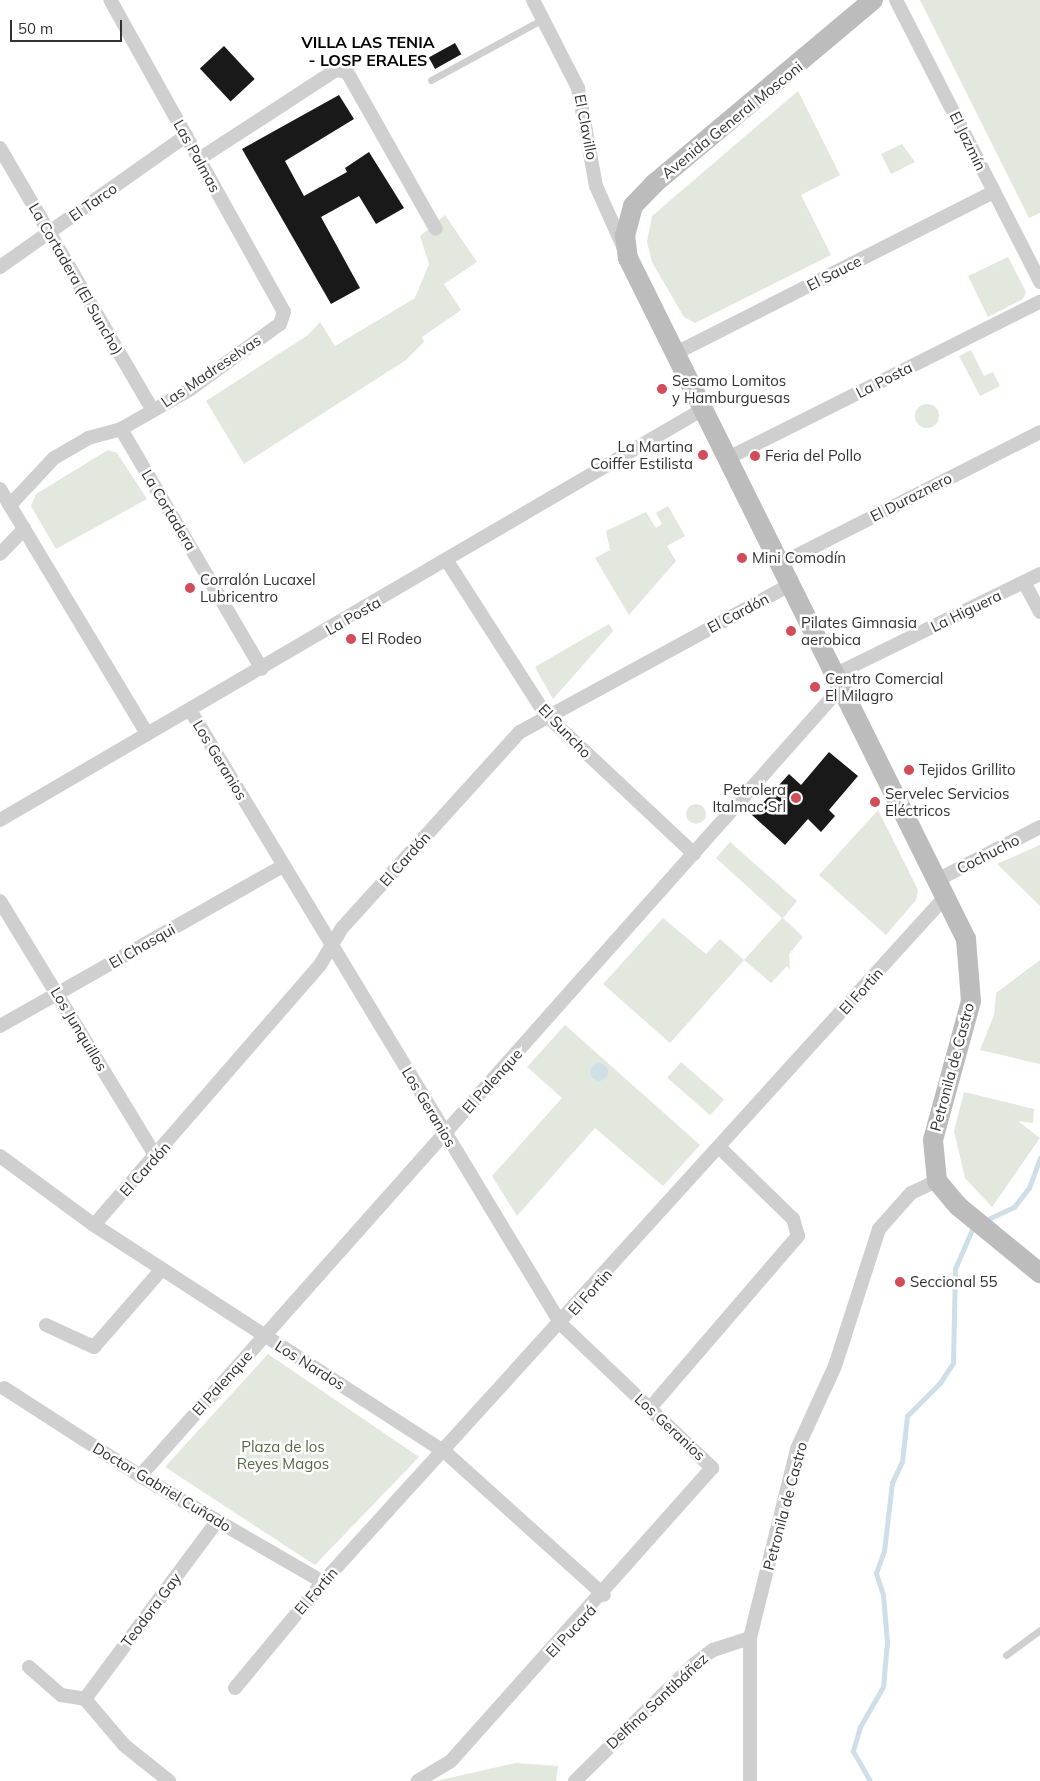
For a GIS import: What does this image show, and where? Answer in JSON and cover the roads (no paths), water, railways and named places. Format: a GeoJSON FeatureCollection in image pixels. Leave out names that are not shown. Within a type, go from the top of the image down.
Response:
{"type":"FeatureCollection","features":[{"type":"Feature","properties":{"kind":"main road","name":"Avenida General Mosconi"},"geometry":{"type":"LineString","coordinates":[[628,258],[625,228],[638,199],[873,0]]}},
{"type":"Feature","properties":{"kind":"main road","name":"Petronila de Castro"},"geometry":{"type":"LineString","coordinates":[[628,258],[840,679],[966,939],[972,971],[965,1030],[933,1140],[937,1181]]}},
{"type":"Feature","properties":{"kind":"main road"},"geometry":{"type":"LineString","coordinates":[[937,1181],[958,1206],[1040,1273]]}},
{"type":"Feature","properties":{"kind":"street","name":"Las Palmas"},"geometry":{"type":"LineString","coordinates":[[110,0],[284,312]]}},
{"type":"Feature","properties":{"kind":"street","name":"El Clavillo"},"geometry":{"type":"LineString","coordinates":[[533,0],[578,88],[596,186],[628,258]]}},
{"type":"Feature","properties":{"kind":"street","name":"El Jazmín"},"geometry":{"type":"LineString","coordinates":[[896,0],[920,40],[993,192],[1040,282]]}},
{"type":"Feature","properties":{"kind":"street"},"geometry":{"type":"LineString","coordinates":[[199,159],[336,70],[347,72],[436,229]]}},
{"type":"Feature","properties":{"kind":"street","name":"El Tarco"},"geometry":{"type":"LineString","coordinates":[[0,268],[186,136]]}},
{"type":"Feature","properties":{"kind":"street","name":"La Cortadera (El Suncho)"},"geometry":{"type":"LineString","coordinates":[[0,148],[152,409]]}},
{"type":"Feature","properties":{"kind":"street","name":"El Sauce"},"geometry":{"type":"LineString","coordinates":[[676,353],[993,192]]}},
{"type":"Feature","properties":{"kind":"street","name":"La Posta"},"geometry":{"type":"LineString","coordinates":[[728,458],[1040,302]]}},
{"type":"Feature","properties":{"kind":"street","name":"Las Madreselvas"},"geometry":{"type":"LineString","coordinates":[[10,505],[54,458],[88,438],[120,429],[152,409],[189,390],[280,324],[284,312]]}},
{"type":"Feature","properties":{"kind":"street","name":"La Posta"},"geometry":{"type":"LineString","coordinates":[[0,820],[704,410]]}},
{"type":"Feature","properties":{"kind":"street","name":"La Cortadera"},"geometry":{"type":"LineString","coordinates":[[120,429],[262,669]]}},
{"type":"Feature","properties":{"kind":"street","name":"El Duraznero"},"geometry":{"type":"LineString","coordinates":[[782,564],[1040,432]]}},
{"type":"Feature","properties":{"kind":"street"},"geometry":{"type":"LineString","coordinates":[[0,489],[147,734]]}},
{"type":"Feature","properties":{"kind":"street"},"geometry":{"type":"LineString","coordinates":[[0,554],[24,529]]}},
{"type":"Feature","properties":{"kind":"street","name":"El Suncho"},"geometry":{"type":"LineString","coordinates":[[446,561],[546,716],[694,854]]}},
{"type":"Feature","properties":{"kind":"street","name":"La Higuera"},"geometry":{"type":"LineString","coordinates":[[840,679],[1040,574]]}},
{"type":"Feature","properties":{"kind":"street"},"geometry":{"type":"LineString","coordinates":[[1024,582],[1040,612]]}},
{"type":"Feature","properties":{"kind":"street","name":"El Cardón"},"geometry":{"type":"LineString","coordinates":[[94,1225],[156,1157],[320,965],[342,928],[520,732],[546,716],[792,584]]}},
{"type":"Feature","properties":{"kind":"street","name":"El Palenque"},"geometry":{"type":"LineString","coordinates":[[140,1476],[694,854],[840,679]]}},
{"type":"Feature","properties":{"kind":"street","name":"Los Geranios"},"geometry":{"type":"LineString","coordinates":[[190,710],[561,1324],[712,1468]]}},
{"type":"Feature","properties":{"kind":"street","name":"Cochucho"},"geometry":{"type":"LineString","coordinates":[[941,889],[1040,828]]}},
{"type":"Feature","properties":{"kind":"street","name":"El Chasqui"},"geometry":{"type":"LineString","coordinates":[[0,1026],[284,865]]}},
{"type":"Feature","properties":{"kind":"street","name":"El Fortin"},"geometry":{"type":"LineString","coordinates":[[235,1688],[323,1582],[720,1148],[941,889]]}},
{"type":"Feature","properties":{"kind":"street","name":"Los Junquillos"},"geometry":{"type":"LineString","coordinates":[[0,901],[59,994],[156,1157]]}},
{"type":"Feature","properties":{"kind":"street"},"geometry":{"type":"LineString","coordinates":[[650,1408],[798,1236],[792,1219],[720,1148]]}},
{"type":"Feature","properties":{"kind":"street","name":"Los Nardos"},"geometry":{"type":"LineString","coordinates":[[0,1156],[94,1225],[444,1451],[604,1594]]}},
{"type":"Feature","properties":{"kind":"street","name":"Petronila de Castro"},"geometry":{"type":"LineString","coordinates":[[750,1781],[750,1638],[797,1448],[835,1366],[879,1229],[911,1193],[937,1181]]}},
{"type":"Feature","properties":{"kind":"street"},"geometry":{"type":"LineString","coordinates":[[46,1325],[94,1346],[162,1269]]}},
{"type":"Feature","properties":{"kind":"street","name":"Doctor Gabriel Cuñado"},"geometry":{"type":"LineString","coordinates":[[4,1388],[140,1476],[323,1582]]}},
{"type":"Feature","properties":{"kind":"street","name":"El Pucará"},"geometry":{"type":"LineString","coordinates":[[418,1781],[451,1761],[604,1594],[712,1468]]}},
{"type":"Feature","properties":{"kind":"street","name":"Teodora Gay"},"geometry":{"type":"LineString","coordinates":[[84,1699],[217,1521]]}},
{"type":"Feature","properties":{"kind":"street","name":"Delfina Santibáñez"},"geometry":{"type":"LineString","coordinates":[[575,1781],[693,1665],[713,1650],[750,1638]]}},
{"type":"Feature","properties":{"kind":"street"},"geometry":{"type":"LineString","coordinates":[[29,1667],[61,1695],[84,1699],[124,1745],[169,1781]]}},
{"type":"Feature","properties":{"kind":"lane"},"geometry":{"type":"LineString","coordinates":[[431,80],[542,19]]}},
{"type":"Feature","properties":{"kind":"lane"},"geometry":{"type":"LineString","coordinates":[[1006,1655],[1040,1630]]}},
{"type":"Feature","properties":{"kind":"waterway"},"geometry":{"type":"LineString","coordinates":[[984,1221],[1014,1207],[1029,1188],[1040,1158]]}},
{"type":"Feature","properties":{"kind":"waterway"},"geometry":{"type":"LineString","coordinates":[[870,1781],[853,1751],[860,1727],[883,1687],[887,1642],[883,1595],[876,1573],[884,1551],[892,1483],[902,1462],[907,1416],[940,1383],[953,1363],[955,1269],[974,1225]]}},
{"type":"Feature","properties":{"kind":"place","name":"Sesamo Lomitos y Hamburguesas"},"geometry":{"type":"Point","coordinates":[662,389]}},
{"type":"Feature","properties":{"kind":"place","name":"La Martina Coiffer Estilista"},"geometry":{"type":"Point","coordinates":[703,455]}},
{"type":"Feature","properties":{"kind":"place","name":"Feria del Pollo"},"geometry":{"type":"Point","coordinates":[755,456]}},
{"type":"Feature","properties":{"kind":"place","name":"Mini Comodín"},"geometry":{"type":"Point","coordinates":[742,558]}},
{"type":"Feature","properties":{"kind":"place","name":"Corralón Lucaxel Lubricentro"},"geometry":{"type":"Point","coordinates":[190,588]}},
{"type":"Feature","properties":{"kind":"place","name":"Pilates Gimnasia aerobica"},"geometry":{"type":"Point","coordinates":[791,631]}},
{"type":"Feature","properties":{"kind":"place","name":"El Rodeo"},"geometry":{"type":"Point","coordinates":[351,639]}},
{"type":"Feature","properties":{"kind":"place","name":"Centro Comercial El Milagro"},"geometry":{"type":"Point","coordinates":[815,687]}},
{"type":"Feature","properties":{"kind":"place","name":"Tejidos Grillito"},"geometry":{"type":"Point","coordinates":[909,770]}},
{"type":"Feature","properties":{"kind":"place","name":"Petrolera Italmac Srl"},"geometry":{"type":"Point","coordinates":[796,798]}},
{"type":"Feature","properties":{"kind":"place","name":"Servelec Servicios Eléctricos"},"geometry":{"type":"Point","coordinates":[875,802]}},
{"type":"Feature","properties":{"kind":"place","name":"Seccional 55"},"geometry":{"type":"Point","coordinates":[900,1282]}},
{"type":"Feature","properties":{"kind":"district","name":"VILLA LAS TENIA - LOSP ERALES"},"geometry":{"type":"Point","coordinates":[368,51]}},
{"type":"Feature","properties":{"kind":"park label","name":"Plaza de los Reyes Magos"},"geometry":{"type":"Point","coordinates":[283,1454]}}]}
